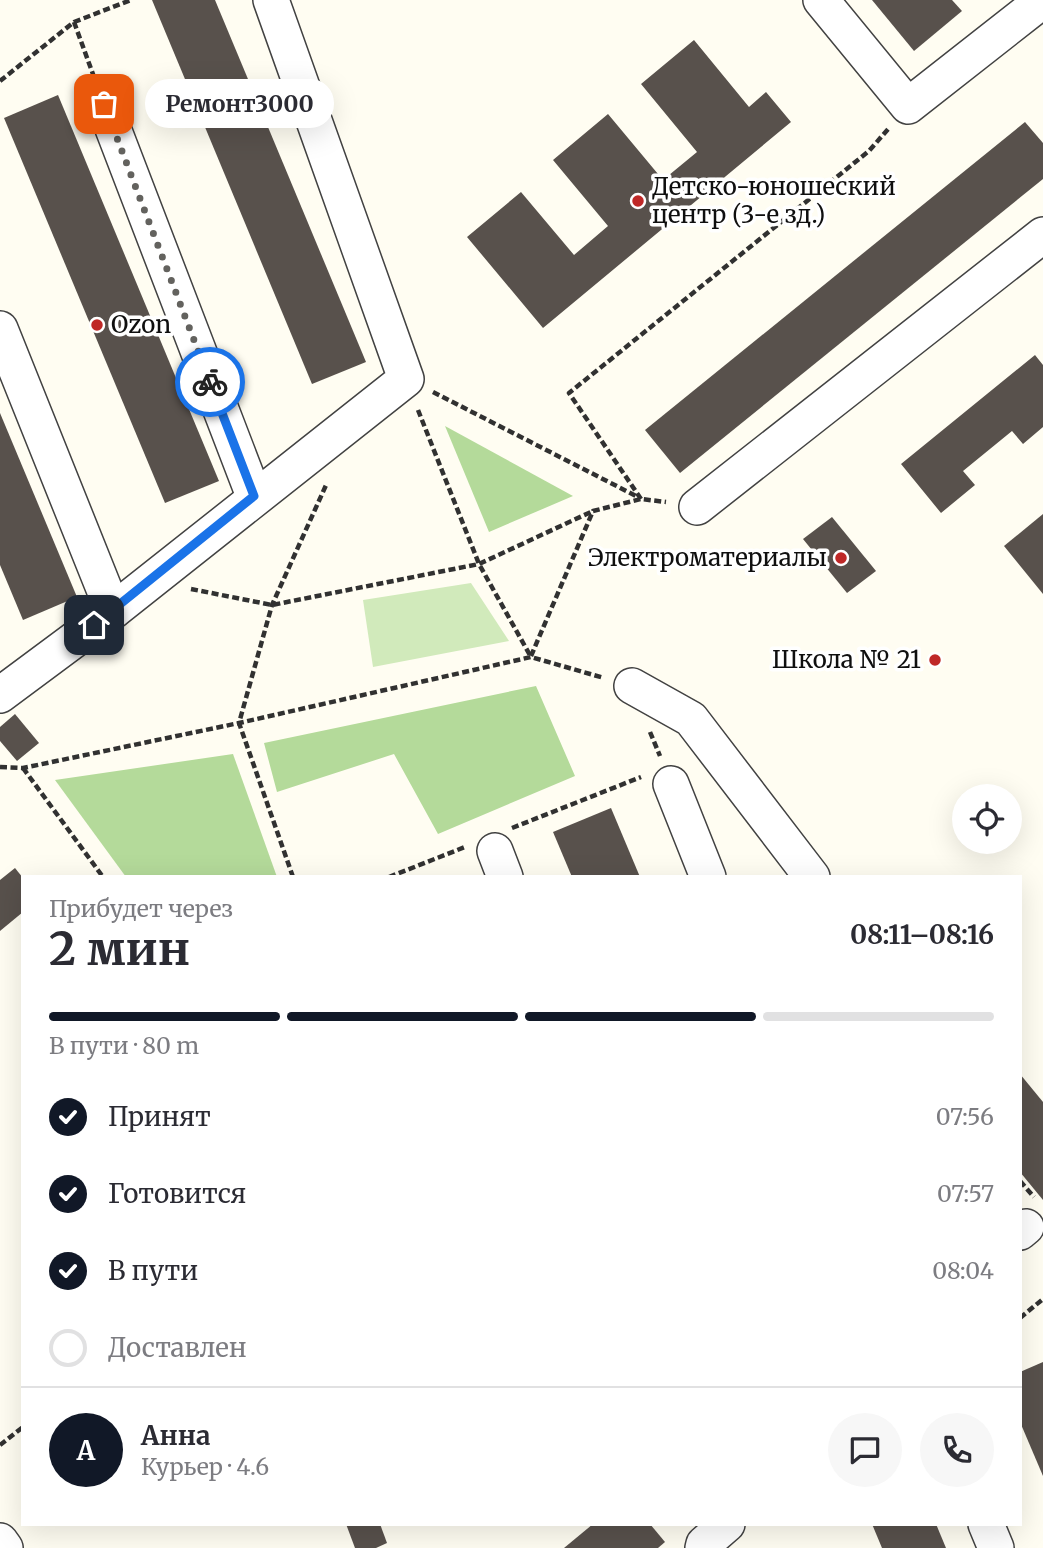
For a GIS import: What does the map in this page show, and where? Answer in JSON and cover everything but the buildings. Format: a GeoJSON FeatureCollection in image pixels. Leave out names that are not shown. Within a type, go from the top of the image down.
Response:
{"type":"FeatureCollection","features":[{"type":"Feature","properties":{"kind":"lane"},"geometry":{"type":"LineString","coordinates":[[0,695],[113,611],[254,496],[406,379],[271,0]]}},
{"type":"Feature","properties":{"kind":"lane"},"geometry":{"type":"LineString","coordinates":[[821,0],[908,106],[1043,0]]}},
{"type":"Feature","properties":{"kind":"lane"},"geometry":{"type":"LineString","coordinates":[[104,104],[254,496]]}},
{"type":"Feature","properties":{"kind":"lane"},"geometry":{"type":"LineString","coordinates":[[697,507],[1043,235]]}},
{"type":"Feature","properties":{"kind":"lane"},"geometry":{"type":"LineString","coordinates":[[0,329],[113,611]]}},
{"type":"Feature","properties":{"kind":"lane"},"geometry":{"type":"LineString","coordinates":[[632,686],[691,719],[810,875]]}},
{"type":"Feature","properties":{"kind":"lane"},"geometry":{"type":"LineString","coordinates":[[662,778],[707,875]]}},
{"type":"Feature","properties":{"kind":"lane"},"geometry":{"type":"LineString","coordinates":[[987,1526],[996,1548]]}},
{"type":"Feature","properties":{"kind":"lane"},"geometry":{"type":"LineString","coordinates":[[0,1541],[5,1548]]}},
{"type":"Feature","properties":{"kind":"path"},"geometry":{"type":"LineString","coordinates":[[0,82],[74,22],[131,0]]}},
{"type":"Feature","properties":{"kind":"path"},"geometry":{"type":"LineString","coordinates":[[74,22],[104,104]]}},
{"type":"Feature","properties":{"kind":"path"},"geometry":{"type":"LineString","coordinates":[[641,499],[569,393],[869,151],[908,106]]}},
{"type":"Feature","properties":{"kind":"path"},"geometry":{"type":"LineString","coordinates":[[406,379],[641,499],[697,507]]}},
{"type":"Feature","properties":{"kind":"path"},"geometry":{"type":"LineString","coordinates":[[406,379],[479,564],[531,657]]}},
{"type":"Feature","properties":{"kind":"path"},"geometry":{"type":"LineString","coordinates":[[292,875],[239,723],[272,605],[329,479]]}},
{"type":"Feature","properties":{"kind":"path"},"geometry":{"type":"LineString","coordinates":[[150,581],[272,605],[479,564],[593,511],[641,499]]}},
{"type":"Feature","properties":{"kind":"path"},"geometry":{"type":"LineString","coordinates":[[531,657],[593,511]]}},
{"type":"Feature","properties":{"kind":"path"},"geometry":{"type":"LineString","coordinates":[[0,767],[23,768],[239,723],[531,657]]}},
{"type":"Feature","properties":{"kind":"path"},"geometry":{"type":"LineString","coordinates":[[23,768],[102,875]]}},
{"type":"Feature","properties":{"kind":"path"},"geometry":{"type":"LineString","coordinates":[[397,875],[495,850],[662,778]]}},
{"type":"Feature","properties":{"kind":"path"},"geometry":{"type":"LineString","coordinates":[[1022,1316],[1043,1299]]}},
{"type":"Feature","properties":{"kind":"path"},"geometry":{"type":"LineString","coordinates":[[0,1445],[21,1429]]}},
{"type":"Feature","properties":{"kind":"green space"},"geometry":{"type":"Polygon","coordinates":[[[445,426],[573,496],[489,532],[445,426]]]}},
{"type":"Feature","properties":{"kind":"green space"},"geometry":{"type":"Polygon","coordinates":[[[471,583],[509,641],[373,667],[363,600],[471,583]]]}},
{"type":"Feature","properties":{"kind":"green space"},"geometry":{"type":"Polygon","coordinates":[[[536,686],[575,776],[438,834],[394,754],[277,792],[264,743],[536,686]]]}},
{"type":"Feature","properties":{"kind":"green space"},"geometry":{"type":"Polygon","coordinates":[[[233,754],[276,875],[125,875],[55,780],[233,754]]]}},
{"type":"Feature","properties":{"kind":"way so far"},"geometry":{"type":"LineString","coordinates":[[104,104],[210,382]]}},
{"type":"Feature","properties":{"kind":"place","name":"Ремонт3000"},"geometry":{"type":"Point","coordinates":[104,104]}},
{"type":"Feature","properties":{"kind":"place","name":"Детско-юношеский центр (3-е зд.)"},"geometry":{"type":"Point","coordinates":[638,201]}},
{"type":"Feature","properties":{"kind":"place","name":"Ozon"},"geometry":{"type":"Point","coordinates":[97,325]}},
{"type":"Feature","properties":{"kind":"place","name":"Электроматериалы"},"geometry":{"type":"Point","coordinates":[841,558]}},
{"type":"Feature","properties":{"kind":"place","name":"Школа № 21"},"geometry":{"type":"Point","coordinates":[935,660]}},
{"type":"Feature","properties":{"kind":"route"},"geometry":{"type":"LineString","coordinates":[[94,625],[254,496],[210,382]]}}]}
